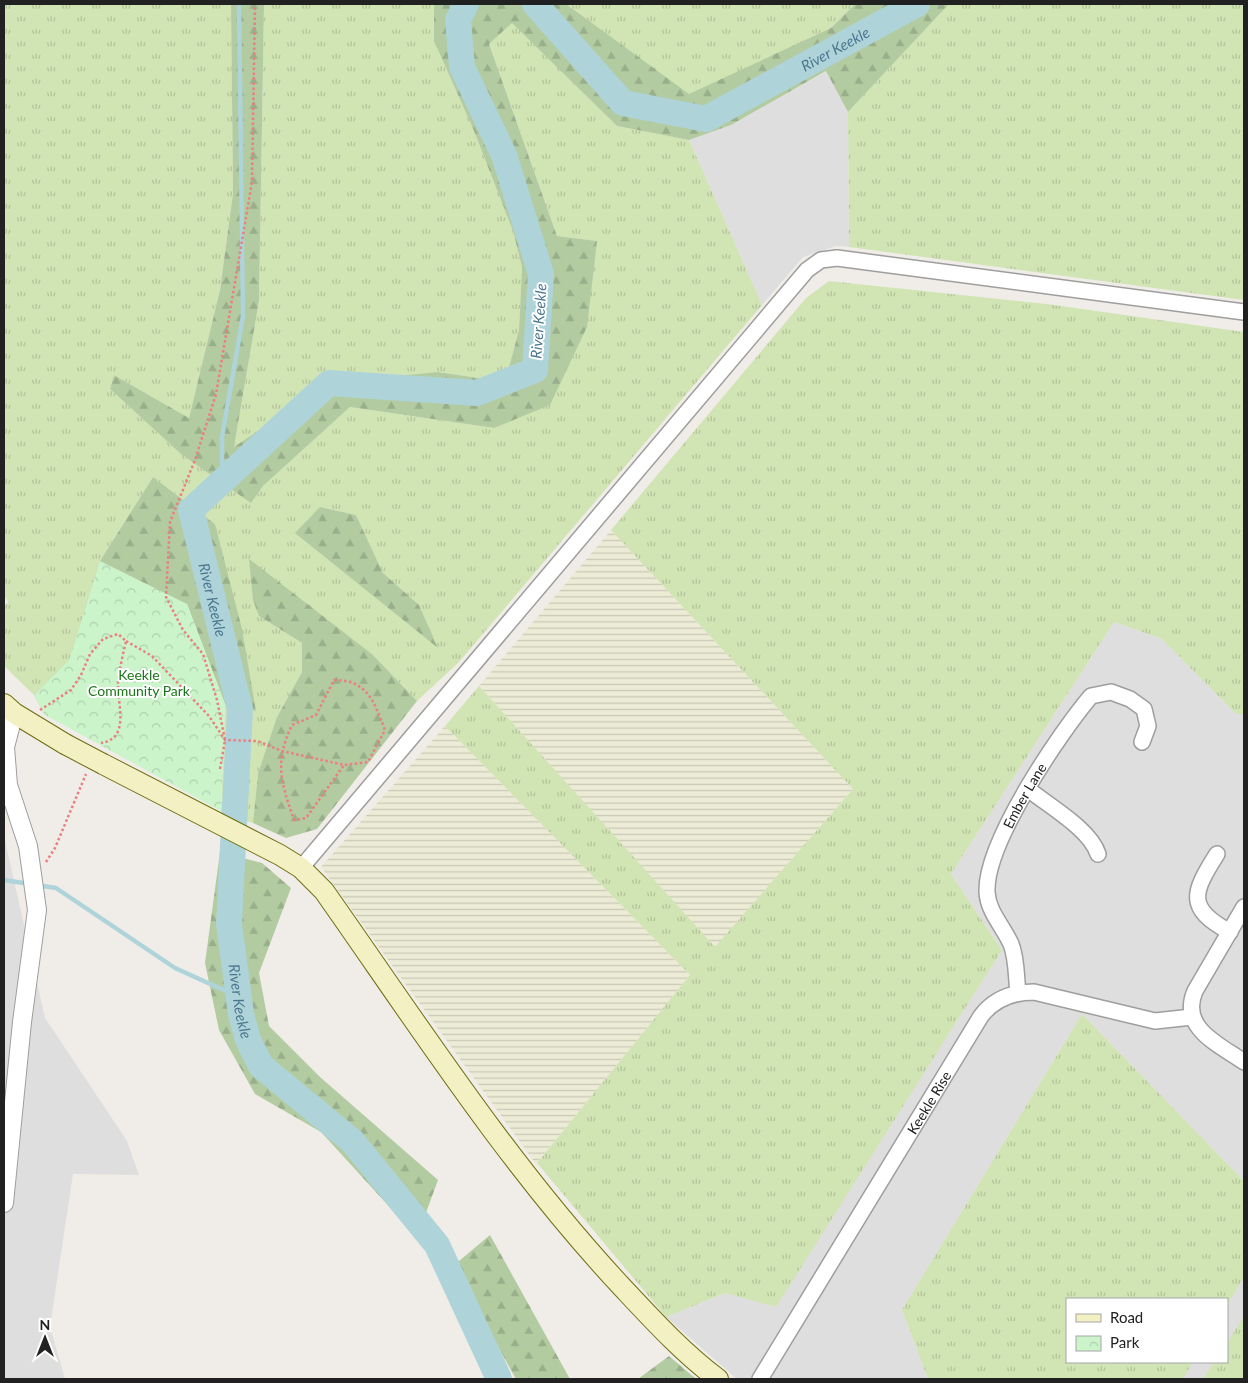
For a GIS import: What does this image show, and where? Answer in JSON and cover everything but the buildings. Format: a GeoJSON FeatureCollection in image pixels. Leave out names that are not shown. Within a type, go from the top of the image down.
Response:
{"type":"FeatureCollection","features":[{"type":"Feature","properties":{"kind":"main road"},"geometry":{"type":"LineString","coordinates":[[16,714],[64,744],[95,767],[219,824],[301,868],[324,891],[468,1096],[532,1182],[586,1249],[632,1298],[718,1379]]}},
{"type":"Feature","properties":{"kind":"street"},"geometry":{"type":"LineString","coordinates":[[301,868],[807,270],[821,260],[837,258],[1244,312]]}},
{"type":"Feature","properties":{"kind":"street","name":"Ember Lane"},"geometry":{"type":"LineString","coordinates":[[1018,993],[1011,944],[991,909],[987,893],[988,874],[1004,829],[1063,732],[1091,696],[1111,692],[1130,699],[1144,709],[1148,726],[1142,742]]}},
{"type":"Feature","properties":{"kind":"street"},"geometry":{"type":"LineString","coordinates":[[4,1203],[22,1022],[37,910],[28,846],[8,784],[5,747],[16,714]]}},
{"type":"Feature","properties":{"kind":"street"},"geometry":{"type":"LineString","coordinates":[[1028,790],[1086,834],[1095,844],[1098,854]]}},
{"type":"Feature","properties":{"kind":"street"},"geometry":{"type":"LineString","coordinates":[[1217,854],[1199,888],[1198,901],[1202,913],[1212,922],[1230,932]]}},
{"type":"Feature","properties":{"kind":"street"},"geometry":{"type":"LineString","coordinates":[[1244,906],[1194,991],[1191,1003],[1194,1024],[1203,1033],[1244,1062]]}},
{"type":"Feature","properties":{"kind":"street","name":"Keekle Rise"},"geometry":{"type":"LineString","coordinates":[[760,1379],[981,1016],[996,1002],[1018,993],[1044,992],[1155,1021],[1192,1017]]}},
{"type":"Feature","properties":{"kind":"path"},"geometry":{"type":"LineString","coordinates":[[220,769],[226,740],[217,700],[203,654],[183,630],[166,597],[170,522],[195,460],[216,394],[252,182],[255,4]]}},
{"type":"Feature","properties":{"kind":"path"},"geometry":{"type":"LineString","coordinates":[[16,714],[35,713],[70,690],[81,675],[90,654],[103,639],[118,634],[126,641],[152,656],[209,716],[226,740]]}},
{"type":"Feature","properties":{"kind":"path"},"geometry":{"type":"LineString","coordinates":[[98,744],[114,736],[121,725],[118,684],[126,641]]}},
{"type":"Feature","properties":{"kind":"path"},"geometry":{"type":"LineString","coordinates":[[226,740],[257,741],[282,752],[344,764],[368,762],[385,730],[375,703],[361,686],[346,680],[334,680],[316,715],[292,725],[282,752],[280,775],[294,820],[306,818],[344,764]]}},
{"type":"Feature","properties":{"kind":"path"},"geometry":{"type":"LineString","coordinates":[[33,872],[44,865],[55,848],[95,767]]}},
{"type":"Feature","properties":{"kind":"shaded area"},"geometry":{"type":"Polygon","coordinates":[[[827,71],[848,112],[849,247],[836,246],[803,257],[762,305],[689,140],[731,125],[827,71]]]}},
{"type":"Feature","properties":{"kind":"shaded area"},"geometry":{"type":"Polygon","coordinates":[[[1114,622],[1162,639],[1236,714],[1244,714],[1244,1181],[1082,1014],[902,1310],[928,1379],[737,1379],[666,1317],[725,1293],[776,1306],[1002,950],[951,874],[1114,622]]]}},
{"type":"Feature","properties":{"kind":"shaded area"},"geometry":{"type":"Polygon","coordinates":[[[4,836],[45,1018],[127,1141],[139,1175],[73,1174],[50,1327],[65,1379],[4,1379],[4,836]]]}},
{"type":"Feature","properties":{"kind":"shaded area"},"geometry":{"type":"Polygon","coordinates":[[[1244,1277],[1244,1379],[1183,1379],[1192,1363],[1228,1363],[1228,1304],[1244,1277]]]}},
{"type":"Feature","properties":{"kind":"green space"},"geometry":{"type":"Polygon","coordinates":[[[4,4],[231,4],[233,193],[220,290],[189,418],[114,375],[110,389],[181,454],[251,502],[263,486],[350,407],[494,428],[597,241],[557,236],[489,44],[512,22],[617,126],[689,140],[762,305],[459,662],[417,701],[373,655],[259,616],[302,643],[302,672],[277,717],[258,773],[253,823],[221,814],[225,704],[256,710],[215,524],[153,477],[100,561],[69,660],[34,695],[4,666],[4,607],[8,602],[4,595],[4,4]],[[320,507],[437,647],[419,605],[383,573],[356,515],[320,507]]]}},
{"type":"Feature","properties":{"kind":"green space"},"geometry":{"type":"Polygon","coordinates":[[[231,4],[264,4],[259,301],[234,447],[329,383],[438,372],[505,382],[519,330],[522,267],[513,231],[474,131],[434,41],[434,4],[566,4],[689,94],[831,28],[855,4],[949,4],[848,112],[826,71],[731,125],[689,140],[617,126],[512,23],[489,44],[557,236],[597,241],[587,327],[550,405],[494,428],[350,407],[263,486],[251,503],[181,454],[110,389],[114,375],[189,418],[220,290],[233,193],[231,4]]]}},
{"type":"Feature","properties":{"kind":"green space"},"geometry":{"type":"Polygon","coordinates":[[[264,4],[434,4],[434,41],[474,131],[513,231],[522,267],[519,330],[505,382],[438,372],[234,447],[259,301],[264,4]]]}},
{"type":"Feature","properties":{"kind":"green space"},"geometry":{"type":"Polygon","coordinates":[[[566,4],[855,4],[831,28],[689,95],[566,4]]]}},
{"type":"Feature","properties":{"kind":"green space"},"geometry":{"type":"Polygon","coordinates":[[[949,4],[1244,4],[1244,300],[849,247],[848,112],[949,4]]]}},
{"type":"Feature","properties":{"kind":"green space"},"geometry":{"type":"Polygon","coordinates":[[[829,281],[1047,304],[1244,332],[1244,714],[1236,714],[1162,639],[1114,622],[951,874],[1002,950],[776,1307],[725,1293],[666,1317],[537,1163],[690,975],[445,726],[479,686],[715,947],[853,789],[611,530],[806,298],[829,281]]]}},
{"type":"Feature","properties":{"kind":"green space"},"geometry":{"type":"Polygon","coordinates":[[[153,477],[215,524],[242,629],[256,711],[225,704],[187,604],[45,715],[34,695],[69,660],[100,561],[153,477]]]}},
{"type":"Feature","properties":{"kind":"green space"},"geometry":{"type":"Polygon","coordinates":[[[320,507],[356,515],[383,573],[419,605],[438,648],[295,533],[320,507]]]}},
{"type":"Feature","properties":{"kind":"green space"},"geometry":{"type":"Polygon","coordinates":[[[611,530],[853,789],[715,948],[479,686],[611,530]]]}},
{"type":"Feature","properties":{"kind":"green space"},"geometry":{"type":"Polygon","coordinates":[[[249,559],[373,655],[417,701],[317,829],[286,838],[253,823],[258,773],[277,717],[302,672],[302,643],[259,616],[253,600],[249,559]]]}},
{"type":"Feature","properties":{"kind":"green space","name":"Keekle Community Park"},"geometry":{"type":"Polygon","coordinates":[[[100,561],[187,604],[225,704],[221,811],[45,715],[34,695],[69,660],[100,561]]]}},
{"type":"Feature","properties":{"kind":"green space"},"geometry":{"type":"Polygon","coordinates":[[[445,726],[690,975],[536,1164],[321,867],[445,726]]]}},
{"type":"Feature","properties":{"kind":"green space"},"geometry":{"type":"Polygon","coordinates":[[[220,852],[262,863],[291,888],[259,973],[269,1026],[320,1077],[438,1180],[417,1237],[321,1132],[255,1094],[219,1030],[205,963],[220,852]]]}},
{"type":"Feature","properties":{"kind":"green space"},"geometry":{"type":"Polygon","coordinates":[[[1082,1014],[1244,1181],[1244,1277],[1228,1304],[1228,1298],[1066,1298],[1066,1363],[1192,1363],[1183,1379],[928,1379],[902,1310],[1082,1014]]]}},
{"type":"Feature","properties":{"kind":"green space"},"geometry":{"type":"Polygon","coordinates":[[[490,1235],[570,1379],[516,1379],[453,1266],[490,1235]]]}},
{"type":"Feature","properties":{"kind":"green space"},"geometry":{"type":"Polygon","coordinates":[[[1244,1316],[1244,1379],[1203,1379],[1213,1363],[1228,1363],[1228,1341],[1244,1316]]]}},
{"type":"Feature","properties":{"kind":"green space"},"geometry":{"type":"Polygon","coordinates":[[[669,1356],[696,1379],[638,1379],[669,1356]]]}},
{"type":"Feature","properties":{"kind":"waterway"},"geometry":{"type":"LineString","coordinates":[[222,481],[222,437],[243,316],[239,4]]}},
{"type":"Feature","properties":{"kind":"waterway","name":"River Keekle"},"geometry":{"type":"LineString","coordinates":[[466,4],[458,20],[462,67],[504,155],[541,274],[535,370],[477,393],[329,383],[191,510],[240,709],[229,924],[241,1014],[248,1040],[261,1066],[352,1141],[437,1245],[499,1379]]}},
{"type":"Feature","properties":{"kind":"waterway","name":"River Keekle"},"geometry":{"type":"LineString","coordinates":[[535,4],[623,103],[706,119],[917,4]]}},
{"type":"Feature","properties":{"kind":"waterway"},"geometry":{"type":"LineString","coordinates":[[4,880],[30,884]]}},
{"type":"Feature","properties":{"kind":"waterway"},"geometry":{"type":"LineString","coordinates":[[37,885],[56,888],[175,968],[239,997]]}}]}
